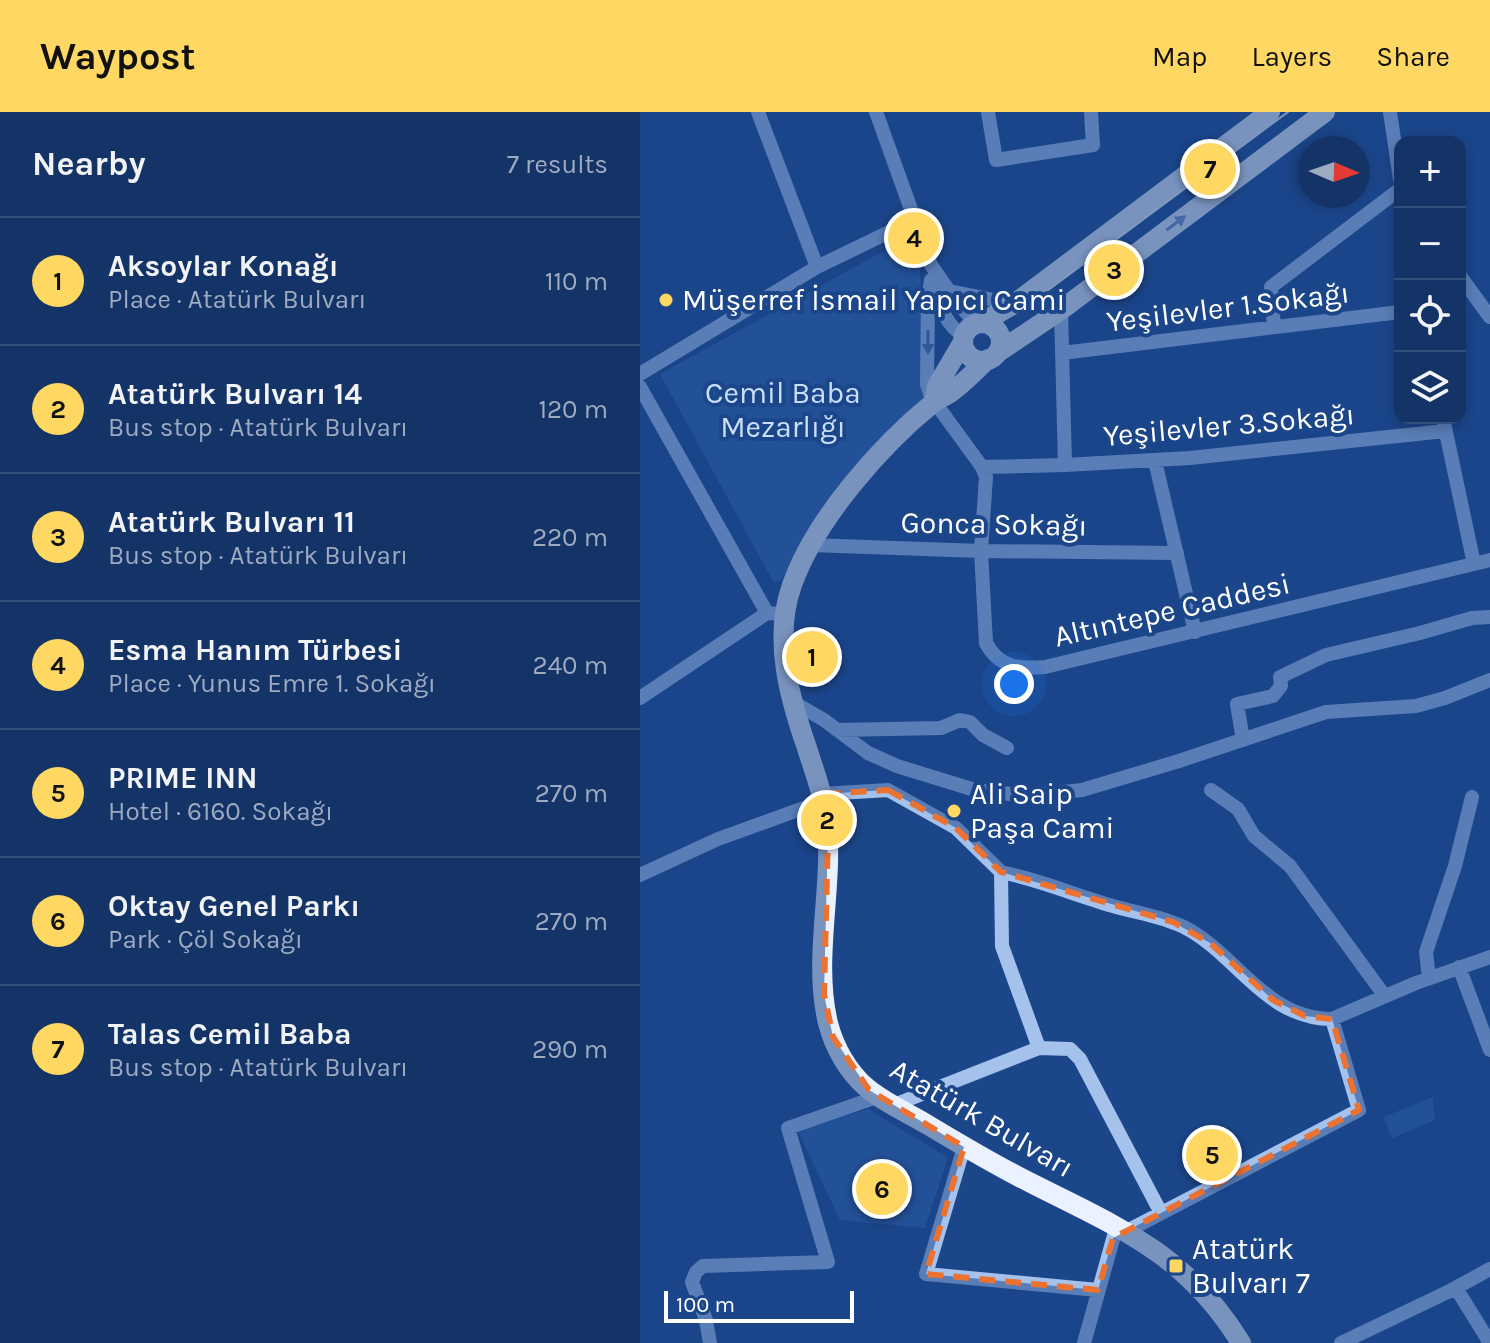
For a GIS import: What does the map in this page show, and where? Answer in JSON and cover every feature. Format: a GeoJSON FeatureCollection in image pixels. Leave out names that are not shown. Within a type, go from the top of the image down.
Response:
{"type":"FeatureCollection","features":[{"type":"Feature","properties":{"kind":"main road","name":"Atatürk Bulvarı"},"geometry":{"type":"LineString","coordinates":[[934,402],[937,386],[971,331],[1014,304],[1270,112]]}},
{"type":"Feature","properties":{"kind":"main road","name":"Atatürk Bulvarı"},"geometry":{"type":"LineString","coordinates":[[1241,1343],[1221,1313],[1192,1281],[1159,1252],[1122,1228],[964,1147],[869,1090],[852,1072],[828,1024],[824,972],[828,833],[823,797],[793,702],[776,613],[810,545],[861,473],[934,402],[951,393],[992,356],[1061,310],[1325,112]]}},
{"type":"Feature","properties":{"kind":"main road"},"geometry":{"type":"LineString","coordinates":[[991,326],[998,333],[1000,343],[992,356],[971,357],[971,331],[991,326]]}},
{"type":"Feature","properties":{"kind":"street"},"geometry":{"type":"LineString","coordinates":[[758,112],[817,267]]}},
{"type":"Feature","properties":{"kind":"street"},"geometry":{"type":"LineString","coordinates":[[876,112],[931,265],[971,331]]}},
{"type":"Feature","properties":{"kind":"street"},"geometry":{"type":"LineString","coordinates":[[988,112],[996,160],[1093,145],[1091,112]]}},
{"type":"Feature","properties":{"kind":"street"},"geometry":{"type":"LineString","coordinates":[[1390,112],[1394,139]]}},
{"type":"Feature","properties":{"kind":"street"},"geometry":{"type":"LineString","coordinates":[[1274,327],[1271,287],[1394,194]]}},
{"type":"Feature","properties":{"kind":"street"},"geometry":{"type":"LineString","coordinates":[[640,374],[817,267],[914,220]]}},
{"type":"Feature","properties":{"kind":"street"},"geometry":{"type":"LineString","coordinates":[[931,265],[927,384],[934,402],[982,467]]}},
{"type":"Feature","properties":{"kind":"street"},"geometry":{"type":"LineString","coordinates":[[931,280],[938,302],[954,330],[971,331]]}},
{"type":"Feature","properties":{"kind":"street"},"geometry":{"type":"LineString","coordinates":[[1462,280],[1490,317]]}},
{"type":"Feature","properties":{"kind":"street"},"geometry":{"type":"LineString","coordinates":[[949,291],[1014,304]]}},
{"type":"Feature","properties":{"kind":"street"},"geometry":{"type":"LineString","coordinates":[[1061,310],[1065,465]]}},
{"type":"Feature","properties":{"kind":"street","name":"Yeşilevler 1.Sokağı"},"geometry":{"type":"LineString","coordinates":[[1062,353],[1394,313]]}},
{"type":"Feature","properties":{"kind":"street"},"geometry":{"type":"LineString","coordinates":[[640,387],[776,613],[640,698]]}},
{"type":"Feature","properties":{"kind":"street"},"geometry":{"type":"LineString","coordinates":[[1444,425],[1474,564]]}},
{"type":"Feature","properties":{"kind":"street","name":"Yeşilevler 3.Sokağı"},"geometry":{"type":"LineString","coordinates":[[982,467],[1155,461],[1444,425]]}},
{"type":"Feature","properties":{"kind":"street"},"geometry":{"type":"LineString","coordinates":[[1155,461],[1195,632]]}},
{"type":"Feature","properties":{"kind":"street","name":"Altıntepe Caddesi"},"geometry":{"type":"LineString","coordinates":[[982,467],[986,477],[981,551],[986,643],[999,660],[1013,667],[1045,667],[1490,560]]}},
{"type":"Feature","properties":{"kind":"street","name":"Gonca Sokağı"},"geometry":{"type":"LineString","coordinates":[[810,545],[1177,553]]}},
{"type":"Feature","properties":{"kind":"street"},"geometry":{"type":"LineString","coordinates":[[1243,740],[1237,704],[1273,696],[1281,686],[1280,677],[1326,655],[1472,618],[1490,617]]}},
{"type":"Feature","properties":{"kind":"street"},"geometry":{"type":"LineString","coordinates":[[793,702],[868,753],[927,777],[975,790],[1028,796],[1082,790],[1326,712],[1396,708],[1431,702],[1490,680]]}},
{"type":"Feature","properties":{"kind":"street"},"geometry":{"type":"LineString","coordinates":[[837,730],[941,728],[960,720],[970,722],[983,735],[1007,748]]}},
{"type":"Feature","properties":{"kind":"street"},"geometry":{"type":"LineString","coordinates":[[640,875],[718,839],[823,797],[888,790],[956,828],[1001,872],[1055,885],[1173,922],[1210,943],[1273,1000],[1305,1016],[1332,1019],[1384,995],[1490,957]]}},
{"type":"Feature","properties":{"kind":"street"},"geometry":{"type":"LineString","coordinates":[[1211,790],[1238,809],[1254,836],[1290,866],[1384,995]]}},
{"type":"Feature","properties":{"kind":"street"},"geometry":{"type":"LineString","coordinates":[[1429,978],[1426,952],[1455,866],[1472,797]]}},
{"type":"Feature","properties":{"kind":"street"},"geometry":{"type":"LineString","coordinates":[[1001,872],[1002,946],[1039,1048]]}},
{"type":"Feature","properties":{"kind":"street"},"geometry":{"type":"LineString","coordinates":[[1459,967],[1490,1050]]}},
{"type":"Feature","properties":{"kind":"street"},"geometry":{"type":"LineString","coordinates":[[1084,1343],[1098,1290],[1122,1228],[1161,1213],[1359,1110],[1332,1019]]}},
{"type":"Feature","properties":{"kind":"street"},"geometry":{"type":"LineString","coordinates":[[710,1343],[706,1320],[692,1282],[699,1269],[707,1264],[828,1262],[788,1128],[887,1101],[1039,1048],[1066,1047],[1077,1054],[1161,1213]]}},
{"type":"Feature","properties":{"kind":"street"},"geometry":{"type":"LineString","coordinates":[[964,1147],[926,1274],[1098,1290]]}},
{"type":"Feature","properties":{"kind":"street"},"geometry":{"type":"LineString","coordinates":[[1346,1342],[1490,1269]]}},
{"type":"Feature","properties":{"kind":"street"},"geometry":{"type":"LineString","coordinates":[[1456,1288],[1490,1343]]}},
{"type":"Feature","properties":{"kind":"highlighted area"},"geometry":{"type":"Polygon","coordinates":[[[888,790],[956,828],[1001,872],[1173,922],[1210,943],[1273,1000],[1305,1016],[1332,1019],[1359,1110],[1113,1238],[1098,1290],[926,1274],[964,1147],[869,1090],[833,1037],[824,994],[828,833],[822,794],[888,790]]]}},
{"type":"Feature","properties":{"kind":"green space","name":"Cemil Baba Mezarlığı"},"geometry":{"type":"Polygon","coordinates":[[[904,240],[910,251],[919,247],[925,399],[820,514],[782,579],[774,583],[660,374],[904,240]]]}},
{"type":"Feature","properties":{"kind":"green space"},"geometry":{"type":"Polygon","coordinates":[[[1433,1097],[1435,1120],[1392,1138],[1384,1117],[1433,1097]]]}},
{"type":"Feature","properties":{"kind":"green space"},"geometry":{"type":"Polygon","coordinates":[[[868,1109],[948,1158],[925,1228],[840,1220],[798,1131],[868,1109]]]}},
{"type":"Feature","properties":{"kind":"tram line"},"geometry":{"type":"LineString","coordinates":[[1024,308],[1288,112]]}},
{"type":"Feature","properties":{"kind":"place","name":"Talas Cemil Baba"},"geometry":{"type":"Point","coordinates":[1210,169]}},
{"type":"Feature","properties":{"kind":"place","name":"Esma Hanım Türbesi"},"geometry":{"type":"Point","coordinates":[914,238]}},
{"type":"Feature","properties":{"kind":"place","name":"Atatürk Bulvarı 11"},"geometry":{"type":"Point","coordinates":[1114,270]}},
{"type":"Feature","properties":{"kind":"place","name":"Müşerref İsmail Yapıcı Cami"},"geometry":{"type":"Point","coordinates":[666,300]}},
{"type":"Feature","properties":{"kind":"place","name":"Aksoylar Konağı"},"geometry":{"type":"Point","coordinates":[812,657]}},
{"type":"Feature","properties":{"kind":"place","name":"Ali Saip Paşa Cami"},"geometry":{"type":"Point","coordinates":[954,811]}},
{"type":"Feature","properties":{"kind":"place","name":"Atatürk Bulvarı 14"},"geometry":{"type":"Point","coordinates":[827,820]}},
{"type":"Feature","properties":{"kind":"place","name":"PRIME INN"},"geometry":{"type":"Point","coordinates":[1212,1155]}},
{"type":"Feature","properties":{"kind":"place","name":"Oktay Genel Parkı"},"geometry":{"type":"Point","coordinates":[882,1189]}},
{"type":"Feature","properties":{"kind":"place","name":"Atatürk Bulvarı 7"},"geometry":{"type":"Point","coordinates":[1176,1266]}}]}
